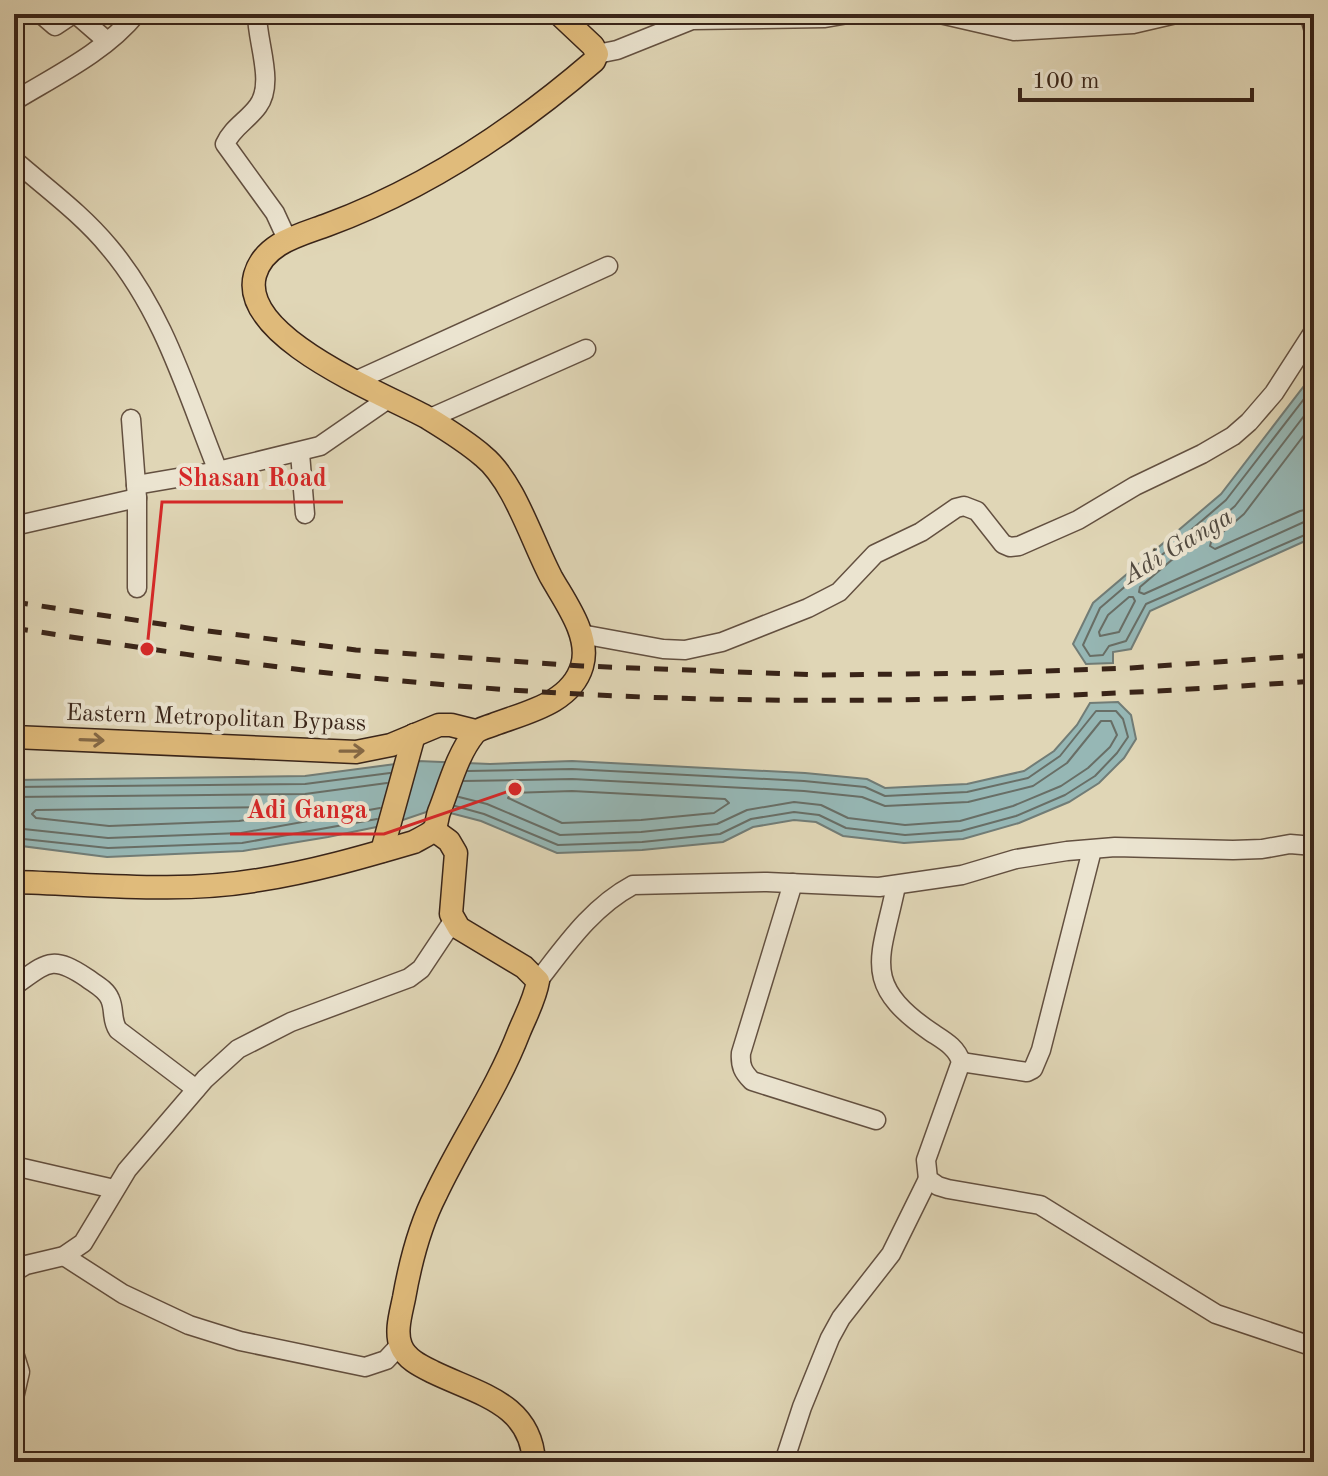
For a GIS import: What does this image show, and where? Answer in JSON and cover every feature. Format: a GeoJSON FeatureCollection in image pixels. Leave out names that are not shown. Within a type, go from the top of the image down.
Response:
{"type":"FeatureCollection","features":[{"type":"Feature","properties":{"kind":"main road"},"geometry":{"type":"LineString","coordinates":[[559,14],[593,46],[597,54],[594,61],[549,98],[438,173],[379,204],[287,239],[262,260],[256,273],[256,296],[277,328],[293,344],[353,382],[428,419],[483,455],[509,491],[581,634]]}},
{"type":"Feature","properties":{"kind":"main road","name":"Eastern Metropolitan Bypass"},"geometry":{"type":"LineString","coordinates":[[14,737],[356,752],[412,742],[439,725],[475,731],[567,693],[582,666],[581,634]]}},
{"type":"Feature","properties":{"kind":"main road"},"geometry":{"type":"LineString","coordinates":[[14,882],[113,888],[257,881],[414,842],[436,823],[475,731]]}},
{"type":"Feature","properties":{"kind":"main road"},"geometry":{"type":"LineString","coordinates":[[382,851],[412,742]]}},
{"type":"Feature","properties":{"kind":"main road"},"geometry":{"type":"LineString","coordinates":[[436,823],[456,853],[453,921],[459,928],[524,967],[538,981],[494,1090],[434,1197],[406,1284],[399,1326],[400,1345],[418,1365],[481,1393],[515,1413],[533,1444],[534,1462]]}},
{"type":"Feature","properties":{"kind":"street"},"geometry":{"type":"LineString","coordinates":[[41,14],[55,26],[73,14],[77,15],[107,41]]}},
{"type":"Feature","properties":{"kind":"street"},"geometry":{"type":"LineString","coordinates":[[14,101],[107,41],[136,14]]}},
{"type":"Feature","properties":{"kind":"street"},"geometry":{"type":"LineString","coordinates":[[257,14],[267,86],[258,106],[233,131],[225,144],[275,213],[287,239]]}},
{"type":"Feature","properties":{"kind":"street"},"geometry":{"type":"LineString","coordinates":[[597,54],[617,50],[691,17],[825,18],[848,14]]}},
{"type":"Feature","properties":{"kind":"street"},"geometry":{"type":"LineString","coordinates":[[940,14],[1014,31],[1133,24],[1176,14]]}},
{"type":"Feature","properties":{"kind":"street"},"geometry":{"type":"LineString","coordinates":[[1309,14],[1314,31]]}},
{"type":"Feature","properties":{"kind":"street"},"geometry":{"type":"LineString","coordinates":[[14,160],[111,248],[154,311],[218,471]]}},
{"type":"Feature","properties":{"kind":"street"},"geometry":{"type":"LineString","coordinates":[[353,382],[608,266]]}},
{"type":"Feature","properties":{"kind":"street"},"geometry":{"type":"LineString","coordinates":[[581,634],[663,649],[685,650],[722,642],[800,612],[839,592],[875,554],[964,506],[977,511],[1003,544],[1019,546],[1078,520],[1135,486],[1219,446],[1233,436],[1274,393],[1314,331]]}},
{"type":"Feature","properties":{"kind":"street"},"geometry":{"type":"LineString","coordinates":[[428,419],[586,349]]}},
{"type":"Feature","properties":{"kind":"street"},"geometry":{"type":"LineString","coordinates":[[14,526],[137,491],[300,453],[337,436],[388,399]]}},
{"type":"Feature","properties":{"kind":"street"},"geometry":{"type":"LineString","coordinates":[[131,419],[137,491],[137,588]]}},
{"type":"Feature","properties":{"kind":"street"},"geometry":{"type":"LineString","coordinates":[[300,453],[305,514]]}},
{"type":"Feature","properties":{"kind":"street"},"geometry":{"type":"LineString","coordinates":[[538,981],[593,913],[614,895],[633,885],[793,883],[896,886],[962,875],[1044,853],[1115,847],[1262,849],[1290,844],[1314,846]]}},
{"type":"Feature","properties":{"kind":"street"},"geometry":{"type":"LineString","coordinates":[[961,1062],[1027,1072],[1033,1069],[1041,1050],[1092,850]]}},
{"type":"Feature","properties":{"kind":"street"},"geometry":{"type":"LineString","coordinates":[[793,883],[740,1063],[744,1074],[752,1081],[876,1120]]}},
{"type":"Feature","properties":{"kind":"street"},"geometry":{"type":"LineString","coordinates":[[784,1462],[830,1338],[841,1318],[891,1254],[928,1179],[926,1160],[961,1062],[954,1048],[905,1014],[882,980],[880,968],[896,886]]}},
{"type":"Feature","properties":{"kind":"street"},"geometry":{"type":"LineString","coordinates":[[14,1272],[26,1265],[64,1256],[75,1250],[91,1233],[127,1170],[222,1062],[260,1036],[291,1022],[409,978],[428,960],[453,921]]}},
{"type":"Feature","properties":{"kind":"street"},"geometry":{"type":"LineString","coordinates":[[14,986],[42,966],[60,963],[70,967],[106,991],[118,1030],[196,1089]]}},
{"type":"Feature","properties":{"kind":"street"},"geometry":{"type":"LineString","coordinates":[[14,1166],[114,1189]]}},
{"type":"Feature","properties":{"kind":"street"},"geometry":{"type":"LineString","coordinates":[[928,1179],[948,1189],[1040,1205],[1216,1314],[1314,1347]]}},
{"type":"Feature","properties":{"kind":"street"},"geometry":{"type":"LineString","coordinates":[[64,1256],[123,1294],[189,1325],[240,1341],[365,1367],[386,1360],[400,1345]]}},
{"type":"Feature","properties":{"kind":"street"},"geometry":{"type":"LineString","coordinates":[[14,1353],[20,1372],[14,1398]]}},
{"type":"Feature","properties":{"kind":"water"},"geometry":{"type":"Polygon","coordinates":[[[1314,373],[1314,537],[1150,611],[1131,649],[1113,652],[1113,663],[1086,664],[1073,644],[1093,603],[1221,494],[1314,373]]]}},
{"type":"Feature","properties":{"kind":"water"},"geometry":{"type":"Polygon","coordinates":[[[1118,702],[1131,715],[1136,739],[1124,758],[1099,783],[1069,802],[1019,823],[963,839],[904,843],[843,836],[816,822],[794,820],[753,827],[723,842],[642,850],[557,853],[481,821],[435,809],[391,824],[243,851],[107,857],[14,845],[14,780],[305,776],[418,761],[490,764],[572,761],[805,773],[867,779],[885,788],[967,784],[1024,771],[1054,751],[1077,725],[1090,703],[1118,702]]]}},
{"type":"Feature","properties":{"kind":"railway"},"geometry":{"type":"LineString","coordinates":[[14,602],[356,650],[582,666],[819,675],[990,673],[1131,668],[1314,655]]}},
{"type":"Feature","properties":{"kind":"railway"},"geometry":{"type":"LineString","coordinates":[[14,628],[225,660],[383,679],[655,697],[765,700],[985,698],[1314,681]]}},
{"type":"Feature","properties":{"kind":"place","name":"Shasan Road"},"geometry":{"type":"Point","coordinates":[147,649]}},
{"type":"Feature","properties":{"kind":"place","name":"Adi Ganga"},"geometry":{"type":"Point","coordinates":[515,789]}}]}
